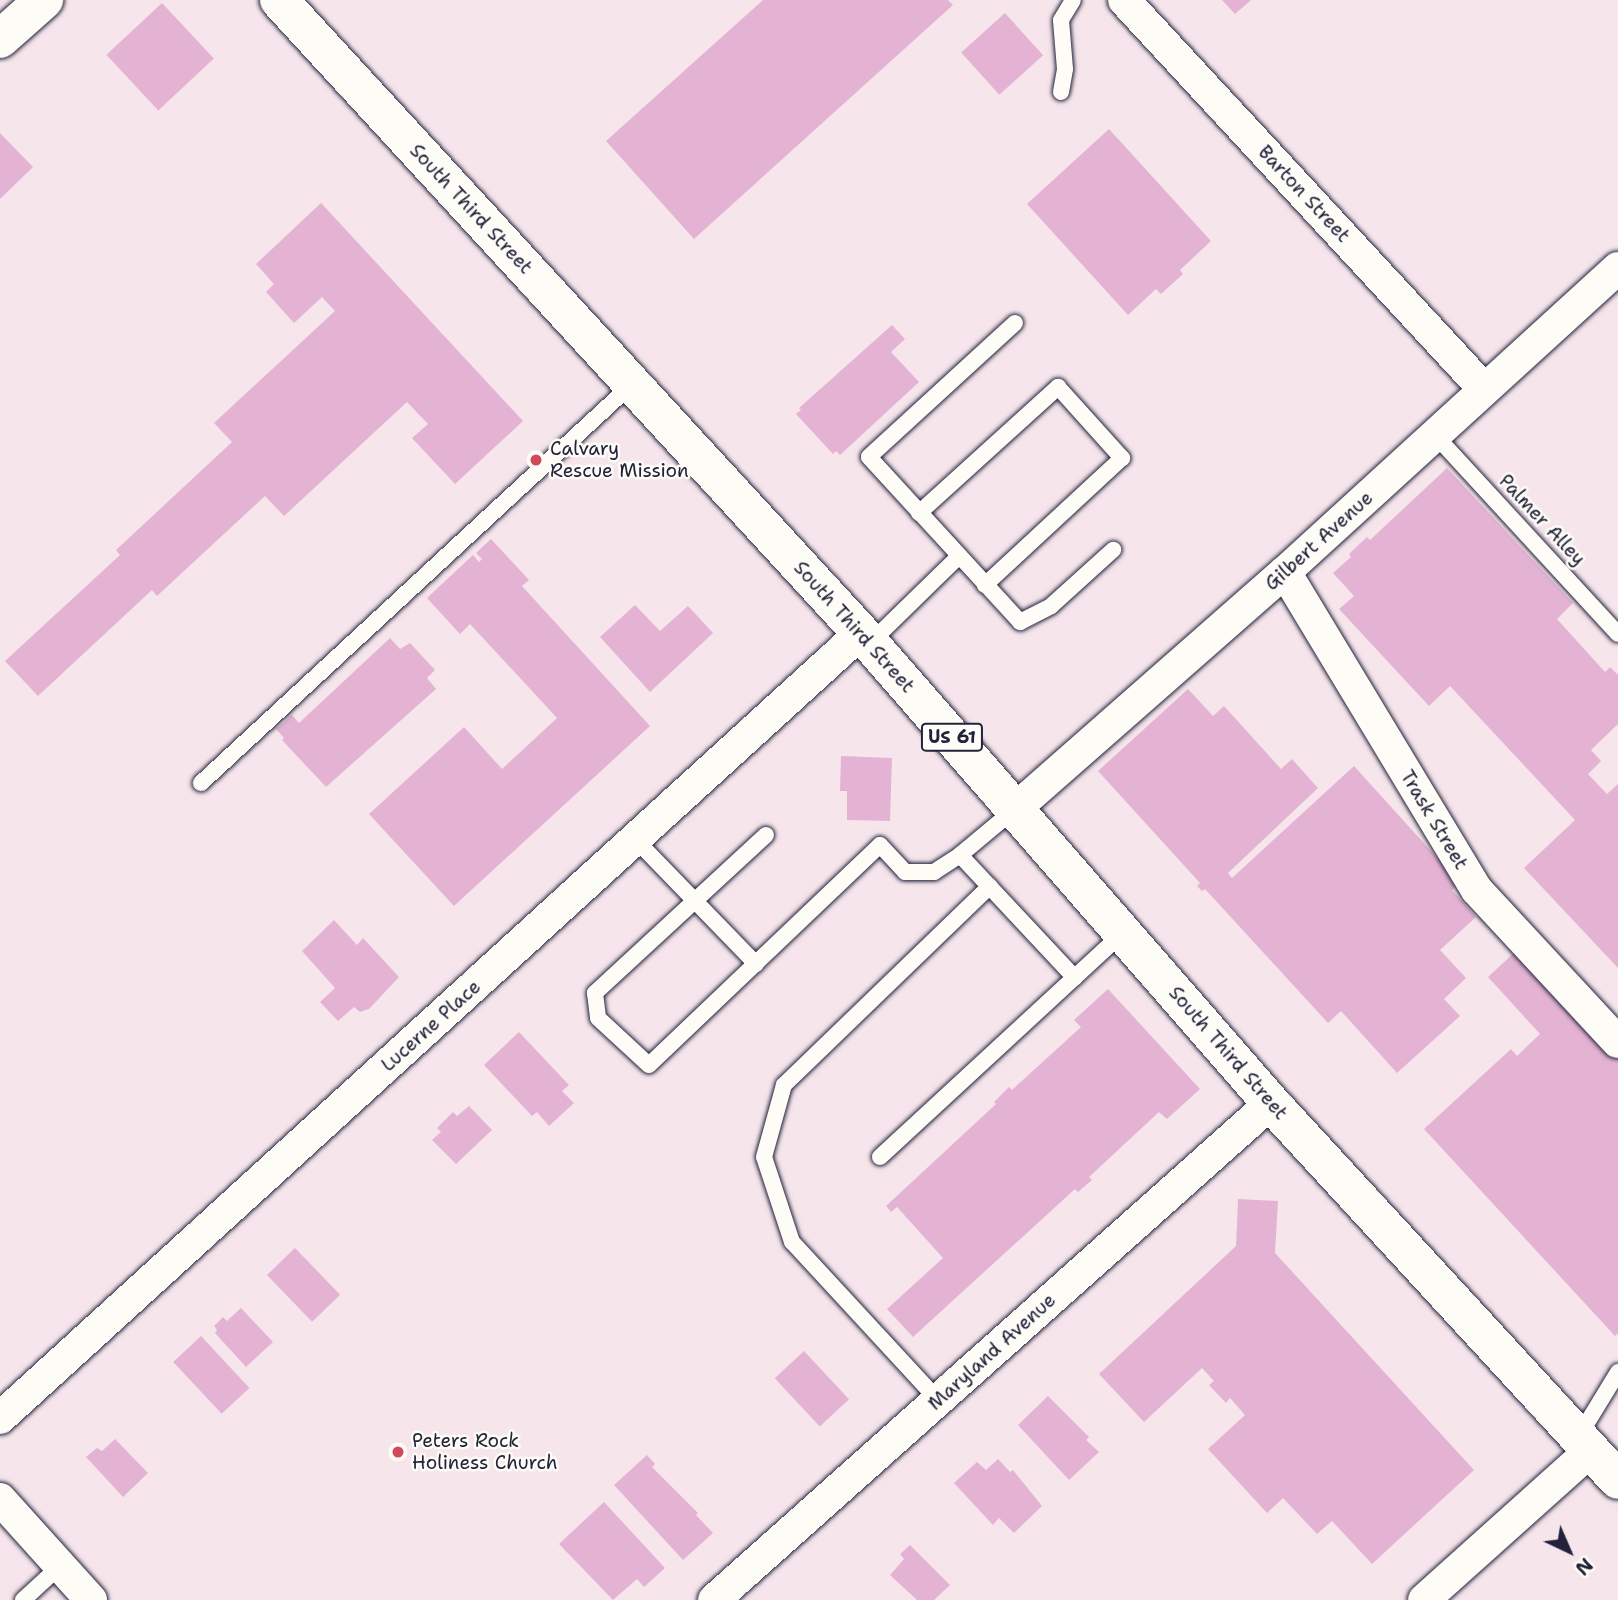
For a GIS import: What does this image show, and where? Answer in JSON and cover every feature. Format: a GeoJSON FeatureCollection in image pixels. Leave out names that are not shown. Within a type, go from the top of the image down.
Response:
{"type":"FeatureCollection","features":[{"type":"Feature","properties":{"kind":"main road"},"geometry":{"type":"LineString","coordinates":[[0,39],[44,0]]}},
{"type":"Feature","properties":{"kind":"main road","name":"South Third Street"},"geometry":{"type":"LineString","coordinates":[[279,0],[866,638],[1270,1103],[1618,1480]]}},
{"type":"Feature","properties":{"kind":"street","name":"Barton Street"},"geometry":{"type":"LineString","coordinates":[[1124,0],[1485,389]]}},
{"type":"Feature","properties":{"kind":"street","name":"Gilbert Avenue"},"geometry":{"type":"LineString","coordinates":[[1015,809],[1285,572],[1618,268]]}},
{"type":"Feature","properties":{"kind":"street","name":"Trask Street"},"geometry":{"type":"LineString","coordinates":[[1285,572],[1477,890],[1618,1042]]}},
{"type":"Feature","properties":{"kind":"street","name":"Lucerne Place"},"geometry":{"type":"LineString","coordinates":[[0,1418],[635,839],[866,638]]}},
{"type":"Feature","properties":{"kind":"street","name":"Maryland Avenue"},"geometry":{"type":"LineString","coordinates":[[714,1600],[1270,1103]]}},
{"type":"Feature","properties":{"kind":"street"},"geometry":{"type":"LineString","coordinates":[[1424,1600],[1585,1443]]}},
{"type":"Feature","properties":{"kind":"street"},"geometry":{"type":"LineString","coordinates":[[0,1499],[91,1600]]}},
{"type":"Feature","properties":{"kind":"lane"},"geometry":{"type":"LineString","coordinates":[[1061,92],[1065,69],[1061,20],[1073,0]]}},
{"type":"Feature","properties":{"kind":"lane"},"geometry":{"type":"LineString","coordinates":[[1015,323],[869,457],[1020,622],[1051,606],[1113,550]]}},
{"type":"Feature","properties":{"kind":"lane"},"geometry":{"type":"LineString","coordinates":[[201,783],[632,384]]}},
{"type":"Feature","properties":{"kind":"lane"},"geometry":{"type":"LineString","coordinates":[[919,513],[1058,387],[1122,458],[985,585]]}},
{"type":"Feature","properties":{"kind":"lane","name":"Palmer Alley"},"geometry":{"type":"LineString","coordinates":[[1435,435],[1618,634]]}},
{"type":"Feature","properties":{"kind":"lane"},"geometry":{"type":"LineString","coordinates":[[866,638],[958,556]]}},
{"type":"Feature","properties":{"kind":"lane"},"geometry":{"type":"LineString","coordinates":[[766,835],[595,993],[598,1018],[649,1065],[880,845],[905,872],[934,872],[960,855],[1015,809]]}},
{"type":"Feature","properties":{"kind":"lane"},"geometry":{"type":"LineString","coordinates":[[635,839],[756,964]]}},
{"type":"Feature","properties":{"kind":"lane"},"geometry":{"type":"LineString","coordinates":[[960,855],[1075,978]]}},
{"type":"Feature","properties":{"kind":"lane"},"geometry":{"type":"LineString","coordinates":[[938,1400],[792,1242],[764,1157],[784,1085],[990,886]]}},
{"type":"Feature","properties":{"kind":"lane"},"geometry":{"type":"LineString","coordinates":[[880,1157],[1123,933]]}},
{"type":"Feature","properties":{"kind":"lane"},"geometry":{"type":"LineString","coordinates":[[1585,1443],[1618,1372]]}},
{"type":"Feature","properties":{"kind":"lane"},"geometry":{"type":"LineString","coordinates":[[23,1600],[60,1566]]}},
{"type":"Feature","properties":{"kind":"building"},"geometry":{"type":"Polygon","coordinates":[[[763,0],[948,0],[953,5],[694,239],[606,141],[763,0]]]}},
{"type":"Feature","properties":{"kind":"building"},"geometry":{"type":"Polygon","coordinates":[[[1222,0],[1251,0],[1235,14],[1222,0]]]}},
{"type":"Feature","properties":{"kind":"building"},"geometry":{"type":"Polygon","coordinates":[[[162,3],[214,59],[158,110],[106,55],[162,3]]]}},
{"type":"Feature","properties":{"kind":"building"},"geometry":{"type":"Polygon","coordinates":[[[1005,13],[1043,55],[999,95],[961,52],[1005,13]]]}},
{"type":"Feature","properties":{"kind":"building"},"geometry":{"type":"Polygon","coordinates":[[[1109,129],[1211,241],[1180,270],[1183,274],[1161,294],[1156,289],[1128,315],[1027,204],[1109,129]]]}},
{"type":"Feature","properties":{"kind":"building"},"geometry":{"type":"Polygon","coordinates":[[[0,133],[33,167],[0,199],[0,133]]]}},
{"type":"Feature","properties":{"kind":"building"},"geometry":{"type":"Polygon","coordinates":[[[321,203],[523,421],[455,484],[412,438],[428,424],[407,402],[284,516],[265,496],[157,596],[152,590],[38,696],[5,661],[120,555],[116,550],[232,442],[214,423],[335,311],[322,297],[294,323],[266,292],[274,284],[256,264],[321,203]]]}},
{"type":"Feature","properties":{"kind":"building"},"geometry":{"type":"Polygon","coordinates":[[[892,325],[905,339],[891,352],[919,382],[840,455],[836,451],[833,454],[796,414],[801,410],[799,408],[892,325]]]}},
{"type":"Feature","properties":{"kind":"building"},"geometry":{"type":"Polygon","coordinates":[[[1447,468],[1573,603],[1557,619],[1605,672],[1610,667],[1618,675],[1618,724],[1591,750],[1601,761],[1588,774],[1607,794],[1618,784],[1618,968],[1524,868],[1575,820],[1450,686],[1429,706],[1339,609],[1354,596],[1333,573],[1351,557],[1349,554],[1367,537],[1370,540],[1447,468]]]}},
{"type":"Feature","properties":{"kind":"building"},"geometry":{"type":"Polygon","coordinates":[[[491,539],[529,580],[522,586],[650,726],[454,906],[369,814],[464,727],[502,769],[557,718],[470,624],[460,634],[427,598],[473,555],[479,562],[482,559],[476,553],[491,539]]]}},
{"type":"Feature","properties":{"kind":"building"},"geometry":{"type":"Polygon","coordinates":[[[635,605],[660,631],[688,606],[713,633],[650,692],[600,637],[635,605]]]}},
{"type":"Feature","properties":{"kind":"building"},"geometry":{"type":"Polygon","coordinates":[[[390,638],[400,649],[410,643],[435,670],[427,678],[436,689],[326,787],[282,740],[284,738],[276,729],[292,715],[299,723],[390,638]]]}},
{"type":"Feature","properties":{"kind":"building"},"geometry":{"type":"Polygon","coordinates":[[[1188,689],[1213,716],[1224,706],[1281,769],[1292,759],[1318,788],[1228,873],[1232,878],[1354,766],[1460,883],[1452,890],[1476,917],[1440,950],[1466,978],[1444,999],[1460,1016],[1397,1073],[1341,1011],[1328,1023],[1205,889],[1202,891],[1197,886],[1200,883],[1098,771],[1188,689]]]}},
{"type":"Feature","properties":{"kind":"building"},"geometry":{"type":"Polygon","coordinates":[[[841,756],[892,758],[890,821],[847,820],[847,791],[840,791],[841,756]]]}},
{"type":"Feature","properties":{"kind":"building"},"geometry":{"type":"Polygon","coordinates":[[[334,920],[357,945],[363,938],[399,977],[369,1009],[360,1012],[354,1007],[338,1021],[320,1002],[335,988],[302,951],[334,920]]]}},
{"type":"Feature","properties":{"kind":"building"},"geometry":{"type":"Polygon","coordinates":[[[1516,951],[1618,1057],[1618,1333],[1615,1336],[1424,1129],[1511,1049],[1517,1056],[1540,1034],[1488,977],[1516,951]]]}},
{"type":"Feature","properties":{"kind":"building"},"geometry":{"type":"Polygon","coordinates":[[[1108,989],[1200,1089],[1167,1119],[1159,1112],[1089,1177],[1092,1180],[1078,1192],[1075,1189],[913,1337],[887,1309],[943,1258],[897,1207],[891,1212],[886,1206],[996,1104],[994,1102],[1009,1087],[1012,1090],[1081,1027],[1074,1020],[1108,989]]]}},
{"type":"Feature","properties":{"kind":"building"},"geometry":{"type":"Polygon","coordinates":[[[519,1032],[569,1085],[562,1091],[574,1103],[549,1126],[537,1112],[532,1116],[484,1065],[519,1032]]]}},
{"type":"Feature","properties":{"kind":"building"},"geometry":{"type":"Polygon","coordinates":[[[469,1106],[492,1130],[456,1164],[432,1140],[441,1132],[437,1128],[453,1112],[457,1116],[469,1106]]]}},
{"type":"Feature","properties":{"kind":"building"},"geometry":{"type":"Polygon","coordinates":[[[1238,1199],[1278,1201],[1275,1253],[1474,1470],[1372,1564],[1332,1521],[1317,1534],[1283,1498],[1267,1513],[1208,1449],[1245,1415],[1230,1398],[1226,1403],[1209,1385],[1214,1381],[1202,1368],[1144,1422],[1099,1374],[1236,1246],[1238,1199]]]}},
{"type":"Feature","properties":{"kind":"building"},"geometry":{"type":"Polygon","coordinates":[[[295,1248],[340,1295],[312,1322],[267,1275],[295,1248]]]}},
{"type":"Feature","properties":{"kind":"building"},"geometry":{"type":"Polygon","coordinates":[[[241,1308],[273,1342],[246,1367],[215,1333],[217,1330],[214,1326],[223,1317],[227,1321],[241,1308]]]}},
{"type":"Feature","properties":{"kind":"building"},"geometry":{"type":"Polygon","coordinates":[[[201,1336],[249,1388],[222,1414],[173,1362],[201,1336]]]}},
{"type":"Feature","properties":{"kind":"building"},"geometry":{"type":"Polygon","coordinates":[[[804,1351],[849,1399],[820,1427],[775,1378],[804,1351]]]}},
{"type":"Feature","properties":{"kind":"building"},"geometry":{"type":"Polygon","coordinates":[[[1048,1396],[1089,1437],[1086,1440],[1099,1452],[1069,1480],[1018,1425],[1048,1396]]]}},
{"type":"Feature","properties":{"kind":"building"},"geometry":{"type":"Polygon","coordinates":[[[115,1439],[148,1473],[123,1497],[86,1457],[97,1448],[102,1451],[115,1439]]]}},
{"type":"Feature","properties":{"kind":"building"},"geometry":{"type":"Polygon","coordinates":[[[647,1455],[655,1464],[652,1467],[698,1513],[696,1515],[713,1533],[683,1560],[614,1485],[647,1455]]]}},
{"type":"Feature","properties":{"kind":"building"},"geometry":{"type":"Polygon","coordinates":[[[998,1459],[1010,1472],[1013,1470],[1042,1506],[1014,1533],[999,1518],[993,1525],[954,1483],[977,1462],[986,1470],[998,1459]]]}},
{"type":"Feature","properties":{"kind":"building"},"geometry":{"type":"Polygon","coordinates":[[[604,1502],[665,1568],[644,1587],[637,1579],[613,1600],[559,1544],[604,1502]]]}},
{"type":"Feature","properties":{"kind":"building"},"geometry":{"type":"Polygon","coordinates":[[[910,1545],[950,1585],[934,1600],[917,1600],[890,1575],[904,1559],[900,1554],[910,1545]]]}},
{"type":"Feature","properties":{"kind":"place","name":"Calvary Rescue Mission"},"geometry":{"type":"Point","coordinates":[536,460]}},
{"type":"Feature","properties":{"kind":"place","name":"Peters Rock Holiness Church"},"geometry":{"type":"Point","coordinates":[398,1452]}}]}
